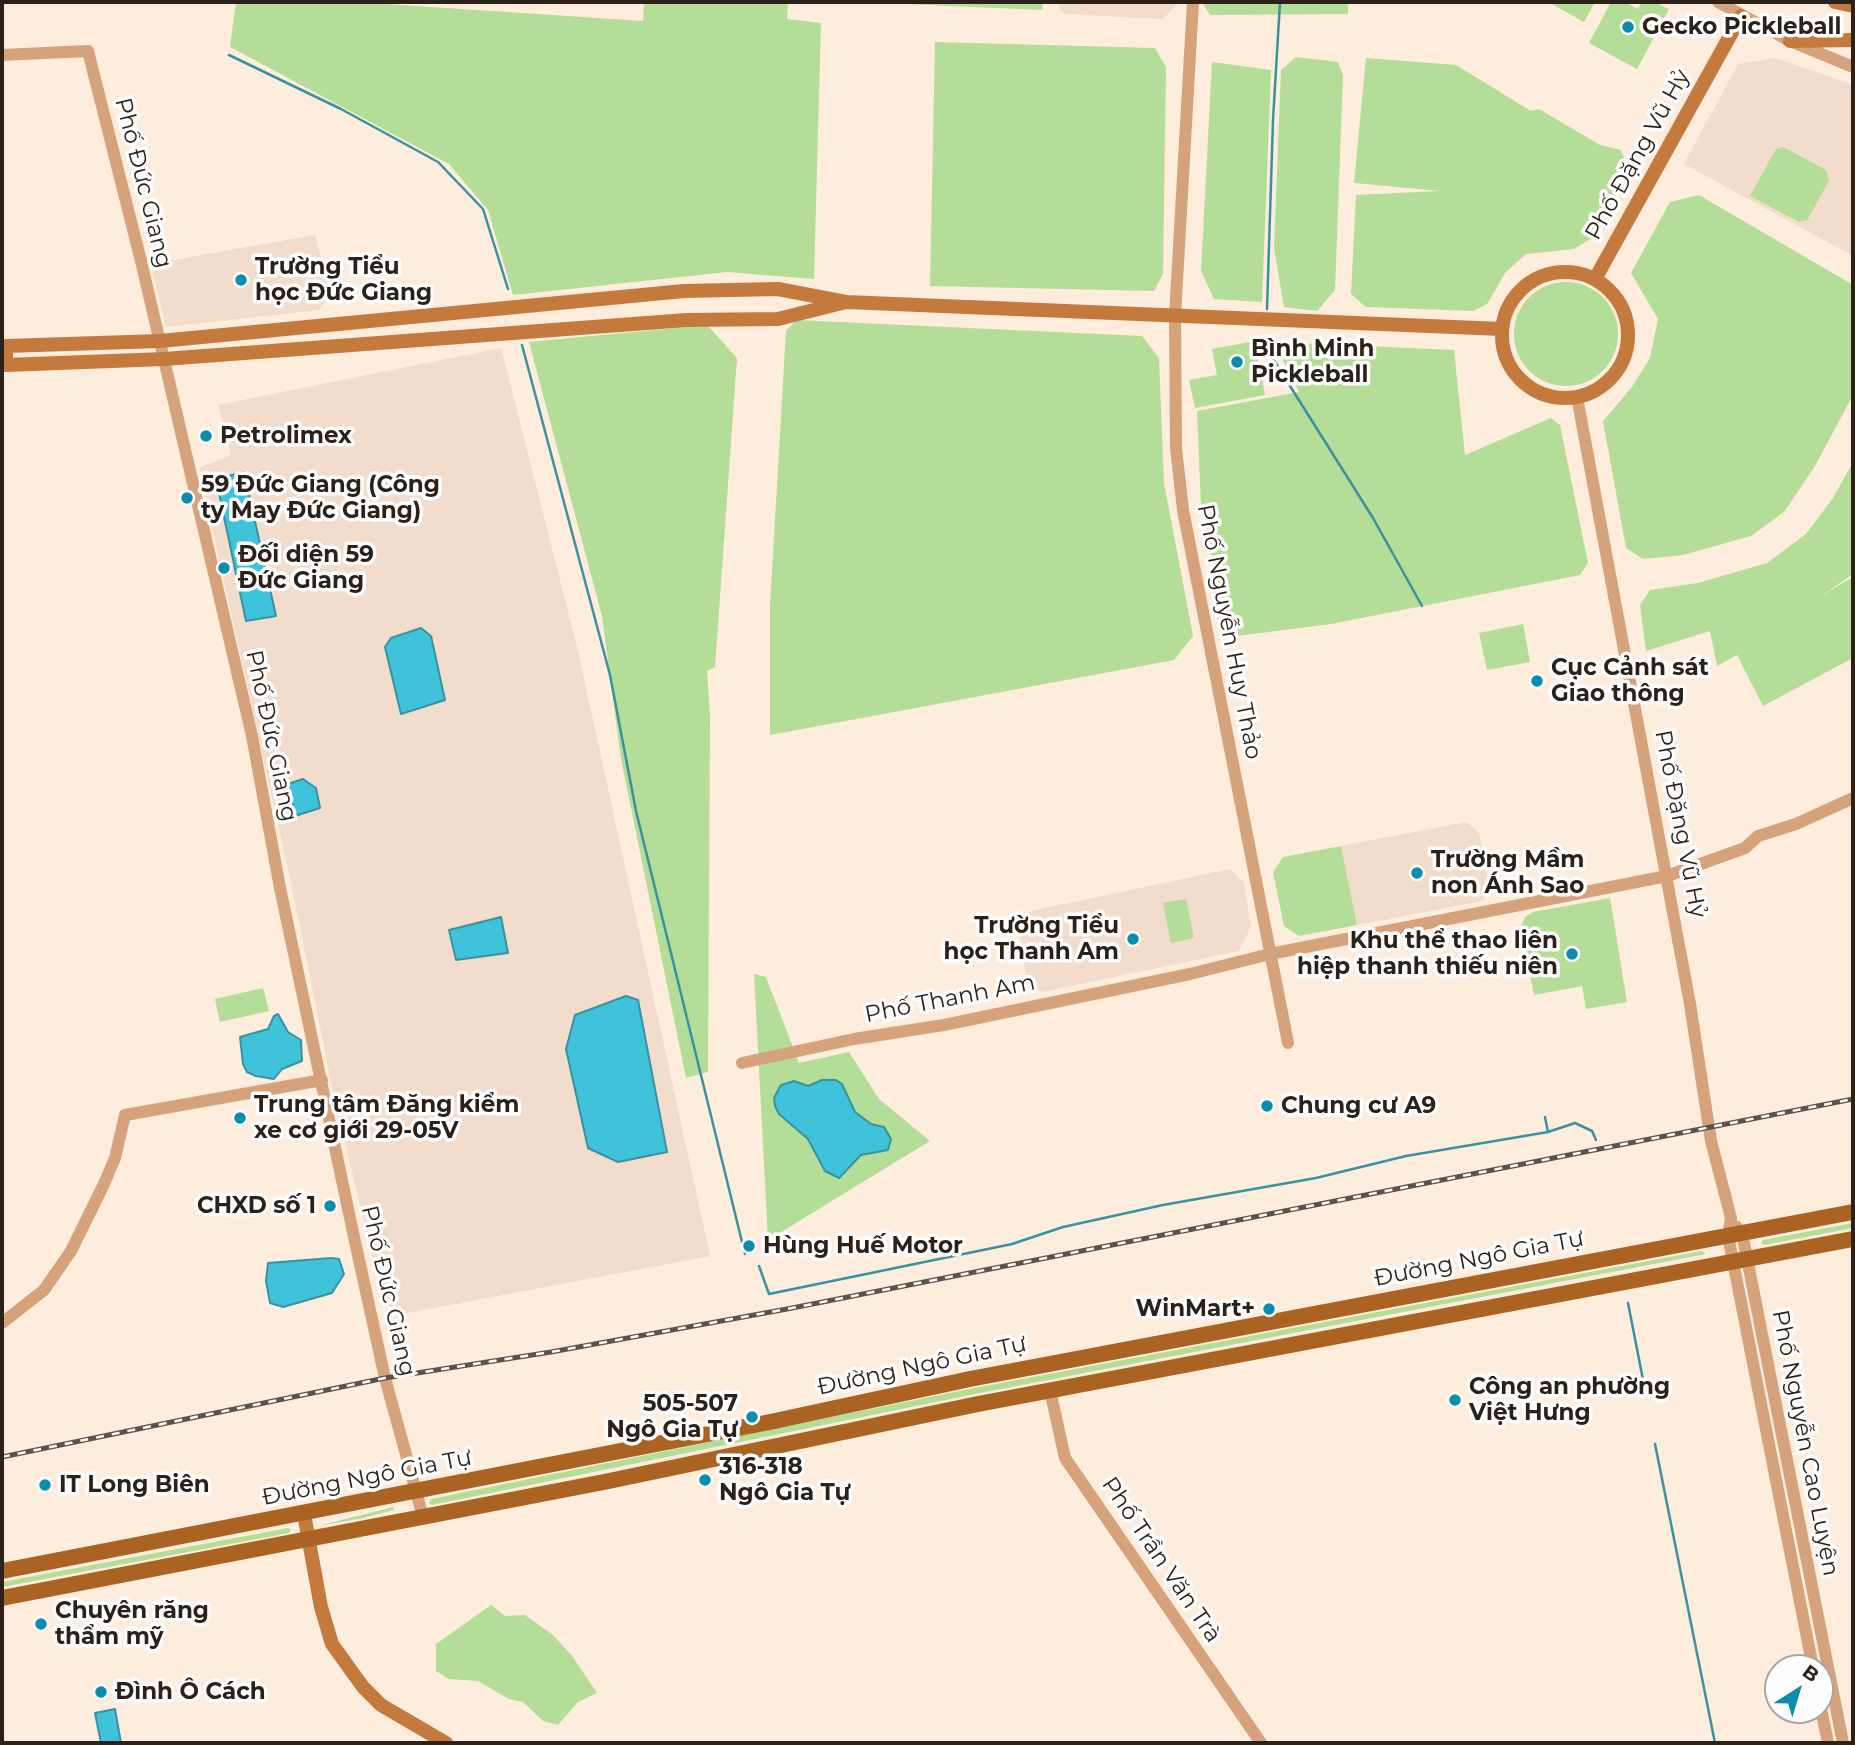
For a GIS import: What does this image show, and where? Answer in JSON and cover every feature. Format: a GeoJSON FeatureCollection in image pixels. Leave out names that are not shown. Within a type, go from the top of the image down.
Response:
{"type":"FeatureCollection","features":[{"type":"Feature","properties":{"kind":"main road"},"geometry":{"type":"LineString","coordinates":[[1835,2],[1853,6]]}},
{"type":"Feature","properties":{"kind":"main road","name":"Phố Đặng Vũ Hỷ"},"geometry":{"type":"LineString","coordinates":[[1595,279],[1741,16]]}},
{"type":"Feature","properties":{"kind":"main road"},"geometry":{"type":"LineString","coordinates":[[1790,41],[1853,40]]}},
{"type":"Feature","properties":{"kind":"main road"},"geometry":{"type":"LineString","coordinates":[[1567,271],[1595,279],[1607,287],[1620,304],[1628,324],[1628,345],[1621,365],[1608,381],[1577,397],[1545,395],[1520,380],[1505,355],[1502,329],[1512,299],[1536,278],[1567,271]]}},
{"type":"Feature","properties":{"kind":"main road"},"geometry":{"type":"LineString","coordinates":[[846,302],[778,319],[687,320],[163,359],[6,365],[6,346],[160,341],[684,291],[778,289],[846,302],[1502,329]]}},
{"type":"Feature","properties":{"kind":"main road","name":"Đường Ngô Gia Tự"},"geometry":{"type":"LineString","coordinates":[[2,1571],[416,1492],[970,1378],[1853,1212]]}},
{"type":"Feature","properties":{"kind":"main road"},"geometry":{"type":"LineString","coordinates":[[2,1598],[309,1540],[1050,1390],[1853,1239]]}},
{"type":"Feature","properties":{"kind":"main road"},"geometry":{"type":"LineString","coordinates":[[304,1514],[324,1619],[332,1644],[382,1705],[446,1743]]}},
{"type":"Feature","properties":{"kind":"street","name":"Phố Nguyễn Huy Thảo"},"geometry":{"type":"LineString","coordinates":[[1193,2],[1175,316],[1175,424],[1183,510],[1288,1043]]}},
{"type":"Feature","properties":{"kind":"street"},"geometry":{"type":"LineString","coordinates":[[1718,2],[1790,41],[1853,68]]}},
{"type":"Feature","properties":{"kind":"street","name":"Phố Đức Giang"},"geometry":{"type":"LineString","coordinates":[[2,55],[88,51],[160,341],[252,736],[281,888],[382,1365],[423,1517]]}},
{"type":"Feature","properties":{"kind":"street","name":"Phố Đặng Vũ Hỷ"},"geometry":{"type":"LineString","coordinates":[[1577,397],[1690,1004],[1710,1141],[1735,1234]]}},
{"type":"Feature","properties":{"kind":"street","name":"Phố Thanh Am"},"geometry":{"type":"LineString","coordinates":[[741,1063],[1124,988],[1270,954],[1667,876],[1745,848],[1758,836],[1796,824],[1853,797]]}},
{"type":"Feature","properties":{"kind":"street"},"geometry":{"type":"LineString","coordinates":[[2,1323],[44,1290],[71,1251],[111,1167],[125,1115],[322,1080]]}},
{"type":"Feature","properties":{"kind":"street","name":"Phố Nguyễn Cao Luyện"},"geometry":{"type":"LineString","coordinates":[[1735,1234],[1810,1654]]}},
{"type":"Feature","properties":{"kind":"street","name":"Phố Nguyễn Cao Luyện"},"geometry":{"type":"LineString","coordinates":[[1740,1260],[1843,1743]]}},
{"type":"Feature","properties":{"kind":"street","name":"Phố Trần Văn Trà"},"geometry":{"type":"LineString","coordinates":[[1050,1390],[1065,1458],[1261,1743]]}},
{"type":"Feature","properties":{"kind":"street"},"geometry":{"type":"LineString","coordinates":[[1824,1724],[1828,1743]]}},
{"type":"Feature","properties":{"kind":"shaded area"},"geometry":{"type":"Polygon","coordinates":[[[1059,2],[1179,2],[1163,19],[1065,14],[1059,8],[1059,2]]]}},
{"type":"Feature","properties":{"kind":"shaded area"},"geometry":{"type":"Polygon","coordinates":[[[1776,58],[1853,85],[1853,256],[1684,164],[1738,64],[1776,58]]]}},
{"type":"Feature","properties":{"kind":"shaded area","name":"Trường Tiểu học Đức Giang"},"geometry":{"type":"Polygon","coordinates":[[[315,235],[330,295],[319,310],[166,327],[151,264],[315,235]]]}},
{"type":"Feature","properties":{"kind":"shaded area"},"geometry":{"type":"Polygon","coordinates":[[[501,348],[578,651],[710,1256],[402,1314],[384,1304],[335,1101],[291,883],[199,468],[231,455],[218,405],[501,348]]]}},
{"type":"Feature","properties":{"kind":"shaded area","name":"Trường Mầm non Ánh Sao"},"geometry":{"type":"Polygon","coordinates":[[[1467,822],[1479,833],[1490,887],[1483,901],[1357,925],[1341,846],[1467,822]]]}},
{"type":"Feature","properties":{"kind":"shaded area","name":"Trường Tiểu học Thanh Am"},"geometry":{"type":"Polygon","coordinates":[[[1230,869],[1244,882],[1251,927],[1239,951],[1042,992],[1027,985],[1019,924],[1031,911],[1230,869]]]}},
{"type":"Feature","properties":{"kind":"green space"},"geometry":{"type":"Polygon","coordinates":[[[236,2],[356,2],[643,21],[644,2],[788,2],[787,19],[821,23],[814,279],[727,272],[513,295],[488,210],[449,164],[230,47],[236,2]]]}},
{"type":"Feature","properties":{"kind":"green space"},"geometry":{"type":"Polygon","coordinates":[[[860,2],[1043,2],[1042,10],[860,2]]]}},
{"type":"Feature","properties":{"kind":"green space"},"geometry":{"type":"Polygon","coordinates":[[[1202,2],[1348,2],[1348,14],[1210,15],[1202,2]]]}},
{"type":"Feature","properties":{"kind":"green space"},"geometry":{"type":"Polygon","coordinates":[[[1548,2],[1595,2],[1584,22],[1548,2]]]}},
{"type":"Feature","properties":{"kind":"green space","name":"Gecko Pickleball"},"geometry":{"type":"Polygon","coordinates":[[[1611,2],[1624,2],[1638,9],[1642,2],[1654,2],[1669,9],[1637,69],[1589,43],[1611,2]]]}},
{"type":"Feature","properties":{"kind":"green space"},"geometry":{"type":"Polygon","coordinates":[[[935,42],[1155,48],[1166,67],[1163,274],[1154,291],[930,286],[935,42]]]}},
{"type":"Feature","properties":{"kind":"green space"},"geometry":{"type":"Polygon","coordinates":[[[1296,57],[1338,62],[1343,75],[1335,290],[1317,311],[1284,307],[1274,248],[1281,70],[1296,57]]]}},
{"type":"Feature","properties":{"kind":"green space"},"geometry":{"type":"Polygon","coordinates":[[[1366,58],[1456,65],[1531,111],[1539,109],[1600,145],[1621,150],[1629,171],[1592,238],[1574,249],[1526,254],[1505,273],[1487,304],[1473,311],[1366,307],[1351,294],[1356,195],[1440,191],[1354,183],[1366,58]]]}},
{"type":"Feature","properties":{"kind":"green space"},"geometry":{"type":"Polygon","coordinates":[[[1212,62],[1271,70],[1262,302],[1214,299],[1201,271],[1212,62]]]}},
{"type":"Feature","properties":{"kind":"green space"},"geometry":{"type":"Polygon","coordinates":[[[1783,147],[1826,170],[1829,181],[1807,220],[1799,222],[1750,196],[1776,149],[1783,147]]]}},
{"type":"Feature","properties":{"kind":"green space"},"geometry":{"type":"Polygon","coordinates":[[[1699,195],[1853,285],[1853,395],[1815,466],[1784,512],[1751,536],[1683,555],[1643,559],[1626,548],[1603,421],[1632,387],[1650,358],[1658,319],[1631,273],[1670,202],[1699,195]]]}},
{"type":"Feature","properties":{"kind":"green space"},"geometry":{"type":"Polygon","coordinates":[[[1566,282],[1586,286],[1603,297],[1614,314],[1618,334],[1614,354],[1603,371],[1586,382],[1566,386],[1546,382],[1529,371],[1518,354],[1514,334],[1518,314],[1529,297],[1546,286],[1566,282]]]}},
{"type":"Feature","properties":{"kind":"green space"},"geometry":{"type":"Polygon","coordinates":[[[796,320],[1142,336],[1159,358],[1164,483],[1193,636],[1174,660],[770,735],[770,605],[786,331],[796,320]]]}},
{"type":"Feature","properties":{"kind":"green space"},"geometry":{"type":"Polygon","coordinates":[[[707,325],[737,358],[715,667],[707,671],[710,716],[708,1072],[686,1078],[621,759],[602,616],[529,342],[707,325]]]}},
{"type":"Feature","properties":{"kind":"green space","name":"Bình Minh Pickleball"},"geometry":{"type":"Polygon","coordinates":[[[1255,341],[1265,395],[1195,408],[1189,380],[1217,375],[1212,349],[1255,341]]]}},
{"type":"Feature","properties":{"kind":"green space"},"geometry":{"type":"Polygon","coordinates":[[[1274,342],[1454,350],[1465,455],[1551,418],[1560,425],[1588,563],[1580,575],[1331,624],[1229,637],[1201,507],[1197,411],[1299,392],[1274,342]]]}},
{"type":"Feature","properties":{"kind":"green space"},"geometry":{"type":"Polygon","coordinates":[[[1853,462],[1853,574],[1821,596],[1853,577],[1853,658],[1763,706],[1737,655],[1717,666],[1710,631],[1646,651],[1640,605],[1650,590],[1698,583],[1767,563],[1806,534],[1833,498],[1853,462]]]}},
{"type":"Feature","properties":{"kind":"green space"},"geometry":{"type":"Polygon","coordinates":[[[1523,624],[1530,662],[1487,670],[1479,633],[1523,624]]]}},
{"type":"Feature","properties":{"kind":"green space"},"geometry":{"type":"Polygon","coordinates":[[[1341,846],[1357,925],[1299,936],[1284,926],[1273,872],[1283,857],[1341,846]]]}},
{"type":"Feature","properties":{"kind":"green space","name":"Khu thể thao liên hiệp thanh thiếu niên"},"geometry":{"type":"Polygon","coordinates":[[[1610,898],[1627,1002],[1586,1009],[1582,986],[1534,995],[1521,927],[1525,917],[1533,912],[1610,898]]]}},
{"type":"Feature","properties":{"kind":"green space"},"geometry":{"type":"Polygon","coordinates":[[[1186,899],[1194,938],[1171,943],[1163,903],[1186,899]]]}},
{"type":"Feature","properties":{"kind":"green space"},"geometry":{"type":"Polygon","coordinates":[[[754,974],[766,977],[799,1063],[849,1052],[879,1099],[930,1141],[768,1240],[754,974]]]}},
{"type":"Feature","properties":{"kind":"green space"},"geometry":{"type":"Polygon","coordinates":[[[263,988],[269,1011],[220,1022],[215,999],[263,988]]]}},
{"type":"Feature","properties":{"kind":"green space"},"geometry":{"type":"Polygon","coordinates":[[[1853,1223],[1853,1228],[1764,1245],[1761,1243],[1763,1240],[1853,1223]]]}},
{"type":"Feature","properties":{"kind":"green space"},"geometry":{"type":"Polygon","coordinates":[[[1701,1251],[1706,1254],[975,1394],[432,1505],[429,1503],[431,1499],[974,1388],[1701,1251]]]}},
{"type":"Feature","properties":{"kind":"green space"},"geometry":{"type":"Polygon","coordinates":[[[393,1507],[394,1510],[359,1519],[318,1526],[393,1507]]]}},
{"type":"Feature","properties":{"kind":"green space"},"geometry":{"type":"Polygon","coordinates":[[[288,1528],[291,1530],[289,1533],[2,1587],[2,1582],[288,1528]]]}},
{"type":"Feature","properties":{"kind":"green space"},"geometry":{"type":"Polygon","coordinates":[[[491,1605],[505,1616],[525,1615],[553,1635],[573,1657],[597,1693],[578,1702],[558,1725],[543,1721],[523,1702],[509,1699],[478,1681],[449,1679],[436,1671],[436,1644],[491,1605]]]}},
{"type":"Feature","properties":{"kind":"water"},"geometry":{"type":"Polygon","coordinates":[[[244,472],[276,616],[246,621],[216,479],[244,472]]]}},
{"type":"Feature","properties":{"kind":"water"},"geometry":{"type":"Polygon","coordinates":[[[421,628],[431,636],[445,700],[401,714],[385,647],[391,638],[421,628]]]}},
{"type":"Feature","properties":{"kind":"water"},"geometry":{"type":"Polygon","coordinates":[[[303,779],[316,788],[320,808],[295,816],[288,784],[303,779]]]}},
{"type":"Feature","properties":{"kind":"water"},"geometry":{"type":"Polygon","coordinates":[[[501,917],[508,953],[456,960],[449,930],[501,917]]]}},
{"type":"Feature","properties":{"kind":"water"},"geometry":{"type":"Polygon","coordinates":[[[626,996],[638,1000],[667,1152],[618,1162],[588,1148],[566,1049],[575,1015],[626,996]]]}},
{"type":"Feature","properties":{"kind":"water"},"geometry":{"type":"Polygon","coordinates":[[[278,1014],[288,1032],[301,1040],[302,1061],[282,1069],[274,1079],[256,1076],[247,1072],[243,1064],[240,1037],[268,1029],[274,1016],[278,1014]]]}},
{"type":"Feature","properties":{"kind":"water"},"geometry":{"type":"Polygon","coordinates":[[[822,1080],[836,1080],[842,1084],[855,1112],[871,1124],[884,1127],[891,1139],[888,1150],[861,1155],[839,1178],[825,1171],[808,1139],[779,1114],[775,1106],[774,1098],[781,1085],[794,1081],[808,1086],[822,1080]]]}},
{"type":"Feature","properties":{"kind":"water"},"geometry":{"type":"Polygon","coordinates":[[[339,1259],[344,1274],[332,1293],[283,1307],[270,1303],[266,1281],[268,1263],[339,1259]]]}},
{"type":"Feature","properties":{"kind":"water"},"geometry":{"type":"Polygon","coordinates":[[[115,1709],[121,1743],[101,1743],[95,1713],[115,1709]]]}},
{"type":"Feature","properties":{"kind":"waterway"},"geometry":{"type":"LineString","coordinates":[[1267,309],[1280,2]]}},
{"type":"Feature","properties":{"kind":"waterway"},"geometry":{"type":"LineString","coordinates":[[229,55],[341,109],[438,162],[483,209],[508,289]]}},
{"type":"Feature","properties":{"kind":"waterway"},"geometry":{"type":"LineString","coordinates":[[1263,343],[1373,518],[1422,606]]}},
{"type":"Feature","properties":{"kind":"waterway"},"geometry":{"type":"LineString","coordinates":[[522,345],[610,675],[636,811],[745,1254]]}},
{"type":"Feature","properties":{"kind":"waterway"},"geometry":{"type":"LineString","coordinates":[[1545,1117],[1548,1132]]}},
{"type":"Feature","properties":{"kind":"waterway"},"geometry":{"type":"LineString","coordinates":[[759,1266],[769,1294],[1012,1244],[1063,1227],[1163,1205],[1316,1178],[1406,1156],[1548,1132],[1575,1123],[1592,1131],[1596,1140]]}},
{"type":"Feature","properties":{"kind":"waterway"},"geometry":{"type":"LineString","coordinates":[[1628,1303],[1646,1395]]}},
{"type":"Feature","properties":{"kind":"waterway"},"geometry":{"type":"LineString","coordinates":[[1655,1444],[1715,1743]]}},
{"type":"Feature","properties":{"kind":"railway"},"geometry":{"type":"LineString","coordinates":[[2,1457],[385,1378],[551,1352],[787,1309],[1853,1099]]}},
{"type":"Feature","properties":{"kind":"place","name":"Gecko Pickleball"},"geometry":{"type":"Point","coordinates":[1628,27]}},
{"type":"Feature","properties":{"kind":"place","name":"Trường Tiểu học Đức Giang"},"geometry":{"type":"Point","coordinates":[241,280]}},
{"type":"Feature","properties":{"kind":"place","name":"Bình Minh Pickleball"},"geometry":{"type":"Point","coordinates":[1237,362]}},
{"type":"Feature","properties":{"kind":"place","name":"Petrolimex"},"geometry":{"type":"Point","coordinates":[206,436]}},
{"type":"Feature","properties":{"kind":"place","name":"59 Đức Giang (Công ty May Đức Giang)"},"geometry":{"type":"Point","coordinates":[187,498]}},
{"type":"Feature","properties":{"kind":"place","name":"Đối diện 59 Đức Giang"},"geometry":{"type":"Point","coordinates":[224,568]}},
{"type":"Feature","properties":{"kind":"place","name":"Cục Cảnh sát Giao thông"},"geometry":{"type":"Point","coordinates":[1537,681]}},
{"type":"Feature","properties":{"kind":"place","name":"Trường Mầm non Ánh Sao"},"geometry":{"type":"Point","coordinates":[1417,873]}},
{"type":"Feature","properties":{"kind":"place","name":"Trường Tiểu học Thanh Am"},"geometry":{"type":"Point","coordinates":[1133,939]}},
{"type":"Feature","properties":{"kind":"place","name":"Khu thể thao liên hiệp thanh thiếu niên"},"geometry":{"type":"Point","coordinates":[1572,954]}},
{"type":"Feature","properties":{"kind":"place","name":"Chung cư A9"},"geometry":{"type":"Point","coordinates":[1267,1106]}},
{"type":"Feature","properties":{"kind":"place","name":"Trung tâm Đăng kiểm xe cơ giới 29-05V"},"geometry":{"type":"Point","coordinates":[240,1118]}},
{"type":"Feature","properties":{"kind":"place","name":"CHXD số 1"},"geometry":{"type":"Point","coordinates":[330,1206]}},
{"type":"Feature","properties":{"kind":"place","name":"Hùng Huế Motor"},"geometry":{"type":"Point","coordinates":[749,1246]}},
{"type":"Feature","properties":{"kind":"place","name":"WinMart+"},"geometry":{"type":"Point","coordinates":[1269,1309]}},
{"type":"Feature","properties":{"kind":"place","name":"Công an phường Việt Hưng"},"geometry":{"type":"Point","coordinates":[1455,1400]}},
{"type":"Feature","properties":{"kind":"place","name":"505-507 Ngô Gia Tự"},"geometry":{"type":"Point","coordinates":[752,1417]}},
{"type":"Feature","properties":{"kind":"place","name":"316-318 Ngô Gia Tự"},"geometry":{"type":"Point","coordinates":[705,1480]}},
{"type":"Feature","properties":{"kind":"place","name":"IT Long Biên"},"geometry":{"type":"Point","coordinates":[45,1485]}},
{"type":"Feature","properties":{"kind":"place","name":"Chuyên răng thẩm mỹ"},"geometry":{"type":"Point","coordinates":[41,1624]}},
{"type":"Feature","properties":{"kind":"place","name":"Đình Ô Cách"},"geometry":{"type":"Point","coordinates":[101,1692]}}]}
